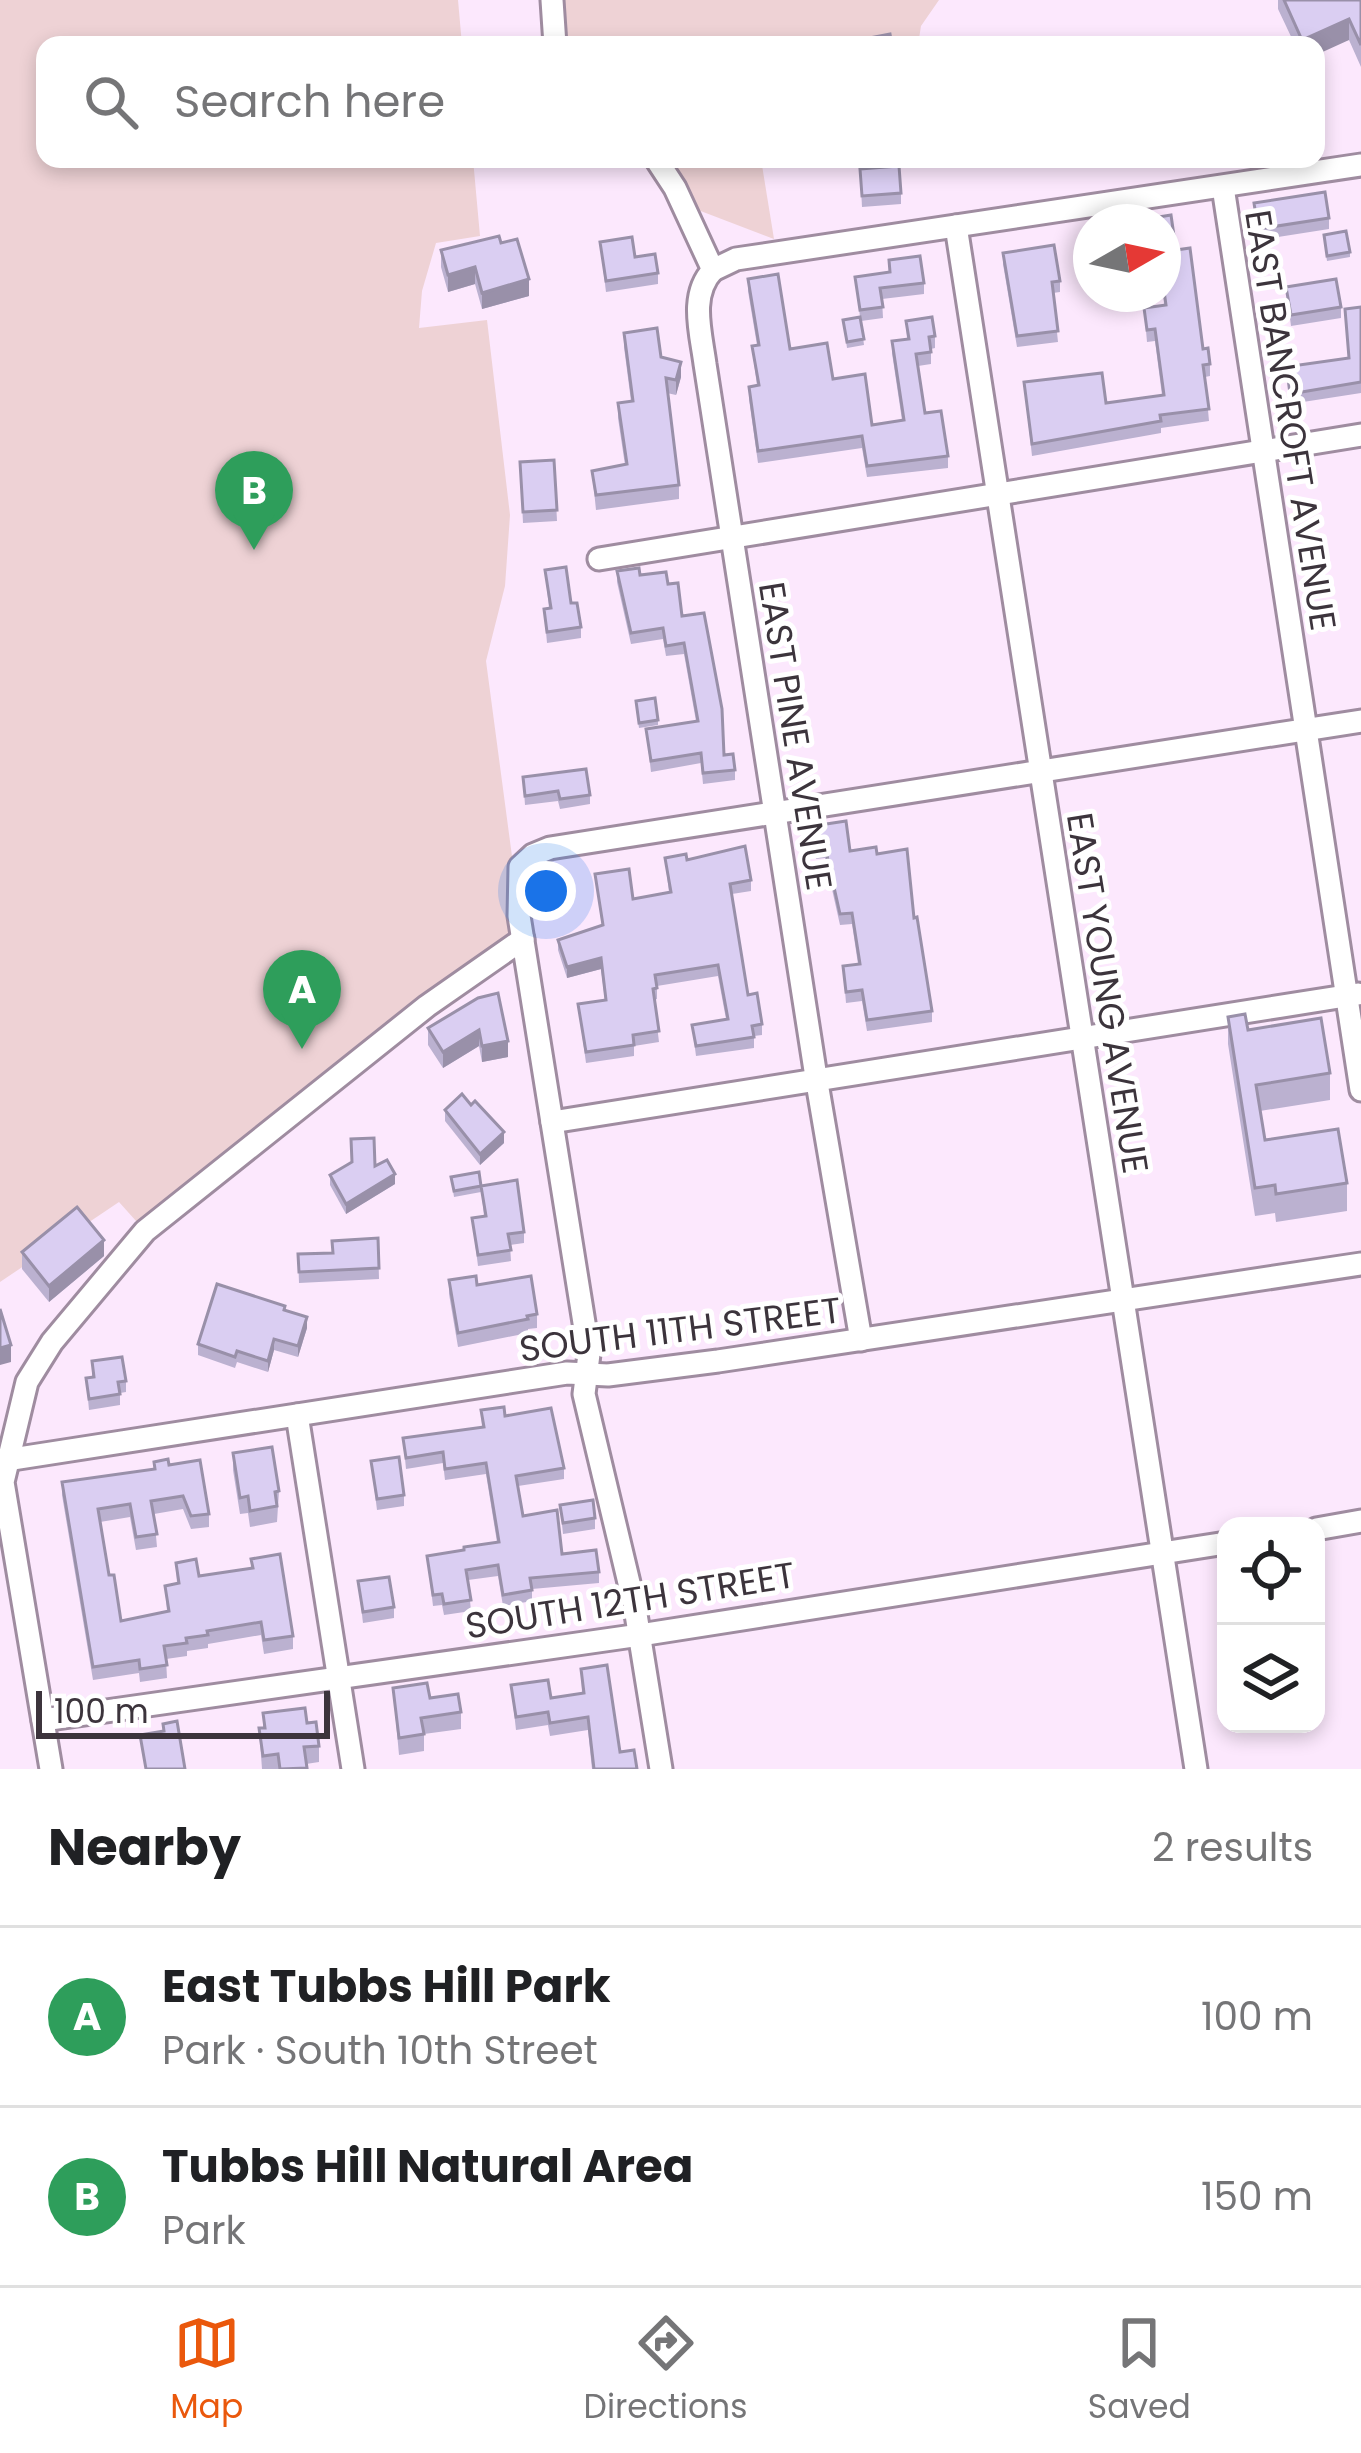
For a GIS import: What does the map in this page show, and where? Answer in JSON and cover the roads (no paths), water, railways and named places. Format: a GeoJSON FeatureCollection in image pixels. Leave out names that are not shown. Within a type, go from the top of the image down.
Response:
{"type":"FeatureCollection","features":[{"type":"Feature","properties":{"kind":"street"},"geometry":{"type":"LineString","coordinates":[[552,0],[554,36]]}},
{"type":"Feature","properties":{"kind":"street"},"geometry":{"type":"LineString","coordinates":[[662,168],[713,270],[736,259],[1361,165]]}},
{"type":"Feature","properties":{"kind":"street","name":"EAST BANCROFT AVENUE"},"geometry":{"type":"LineString","coordinates":[[1222,187],[1305,730],[1354,995],[1361,1090]]}},
{"type":"Feature","properties":{"kind":"street","name":"EAST YOUNG AVENUE"},"geometry":{"type":"LineString","coordinates":[[956,226],[1196,1769]]}},
{"type":"Feature","properties":{"kind":"street","name":"EAST PINE AVENUE"},"geometry":{"type":"LineString","coordinates":[[713,270],[705,279],[698,305],[861,1340]]}},
{"type":"Feature","properties":{"kind":"street"},"geometry":{"type":"LineString","coordinates":[[599,559],[1361,435]]}},
{"type":"Feature","properties":{"kind":"street"},"geometry":{"type":"LineString","coordinates":[[661,1769],[640,1635],[584,1394],[589,1354],[523,939],[517,883],[524,862],[550,848],[1361,722]]}},
{"type":"Feature","properties":{"kind":"street"},"geometry":{"type":"LineString","coordinates":[[50,1769],[3,1482],[27,1382],[52,1342],[146,1231],[427,1006],[523,939]]}},
{"type":"Feature","properties":{"kind":"street"},"geometry":{"type":"LineString","coordinates":[[552,1122],[1354,995]]}},
{"type":"Feature","properties":{"kind":"street","name":"SOUTH 11TH STREET"},"geometry":{"type":"LineString","coordinates":[[6,1460],[567,1373],[608,1376],[1361,1264]]}},
{"type":"Feature","properties":{"kind":"street"},"geometry":{"type":"LineString","coordinates":[[297,1415],[353,1769]]}},
{"type":"Feature","properties":{"kind":"street"},"geometry":{"type":"LineString","coordinates":[[1325,1527],[1361,1521]]}},
{"type":"Feature","properties":{"kind":"street","name":"SOUTH 12TH STREET"},"geometry":{"type":"LineString","coordinates":[[43,1720],[640,1635],[1217,1544]]}},
{"type":"Feature","properties":{"kind":"place","name":"Tubbs Hill Natural Area"},"geometry":{"type":"Point","coordinates":[254,550]}},
{"type":"Feature","properties":{"kind":"place","name":"East Tubbs Hill Park"},"geometry":{"type":"Point","coordinates":[302,1049]}}]}
